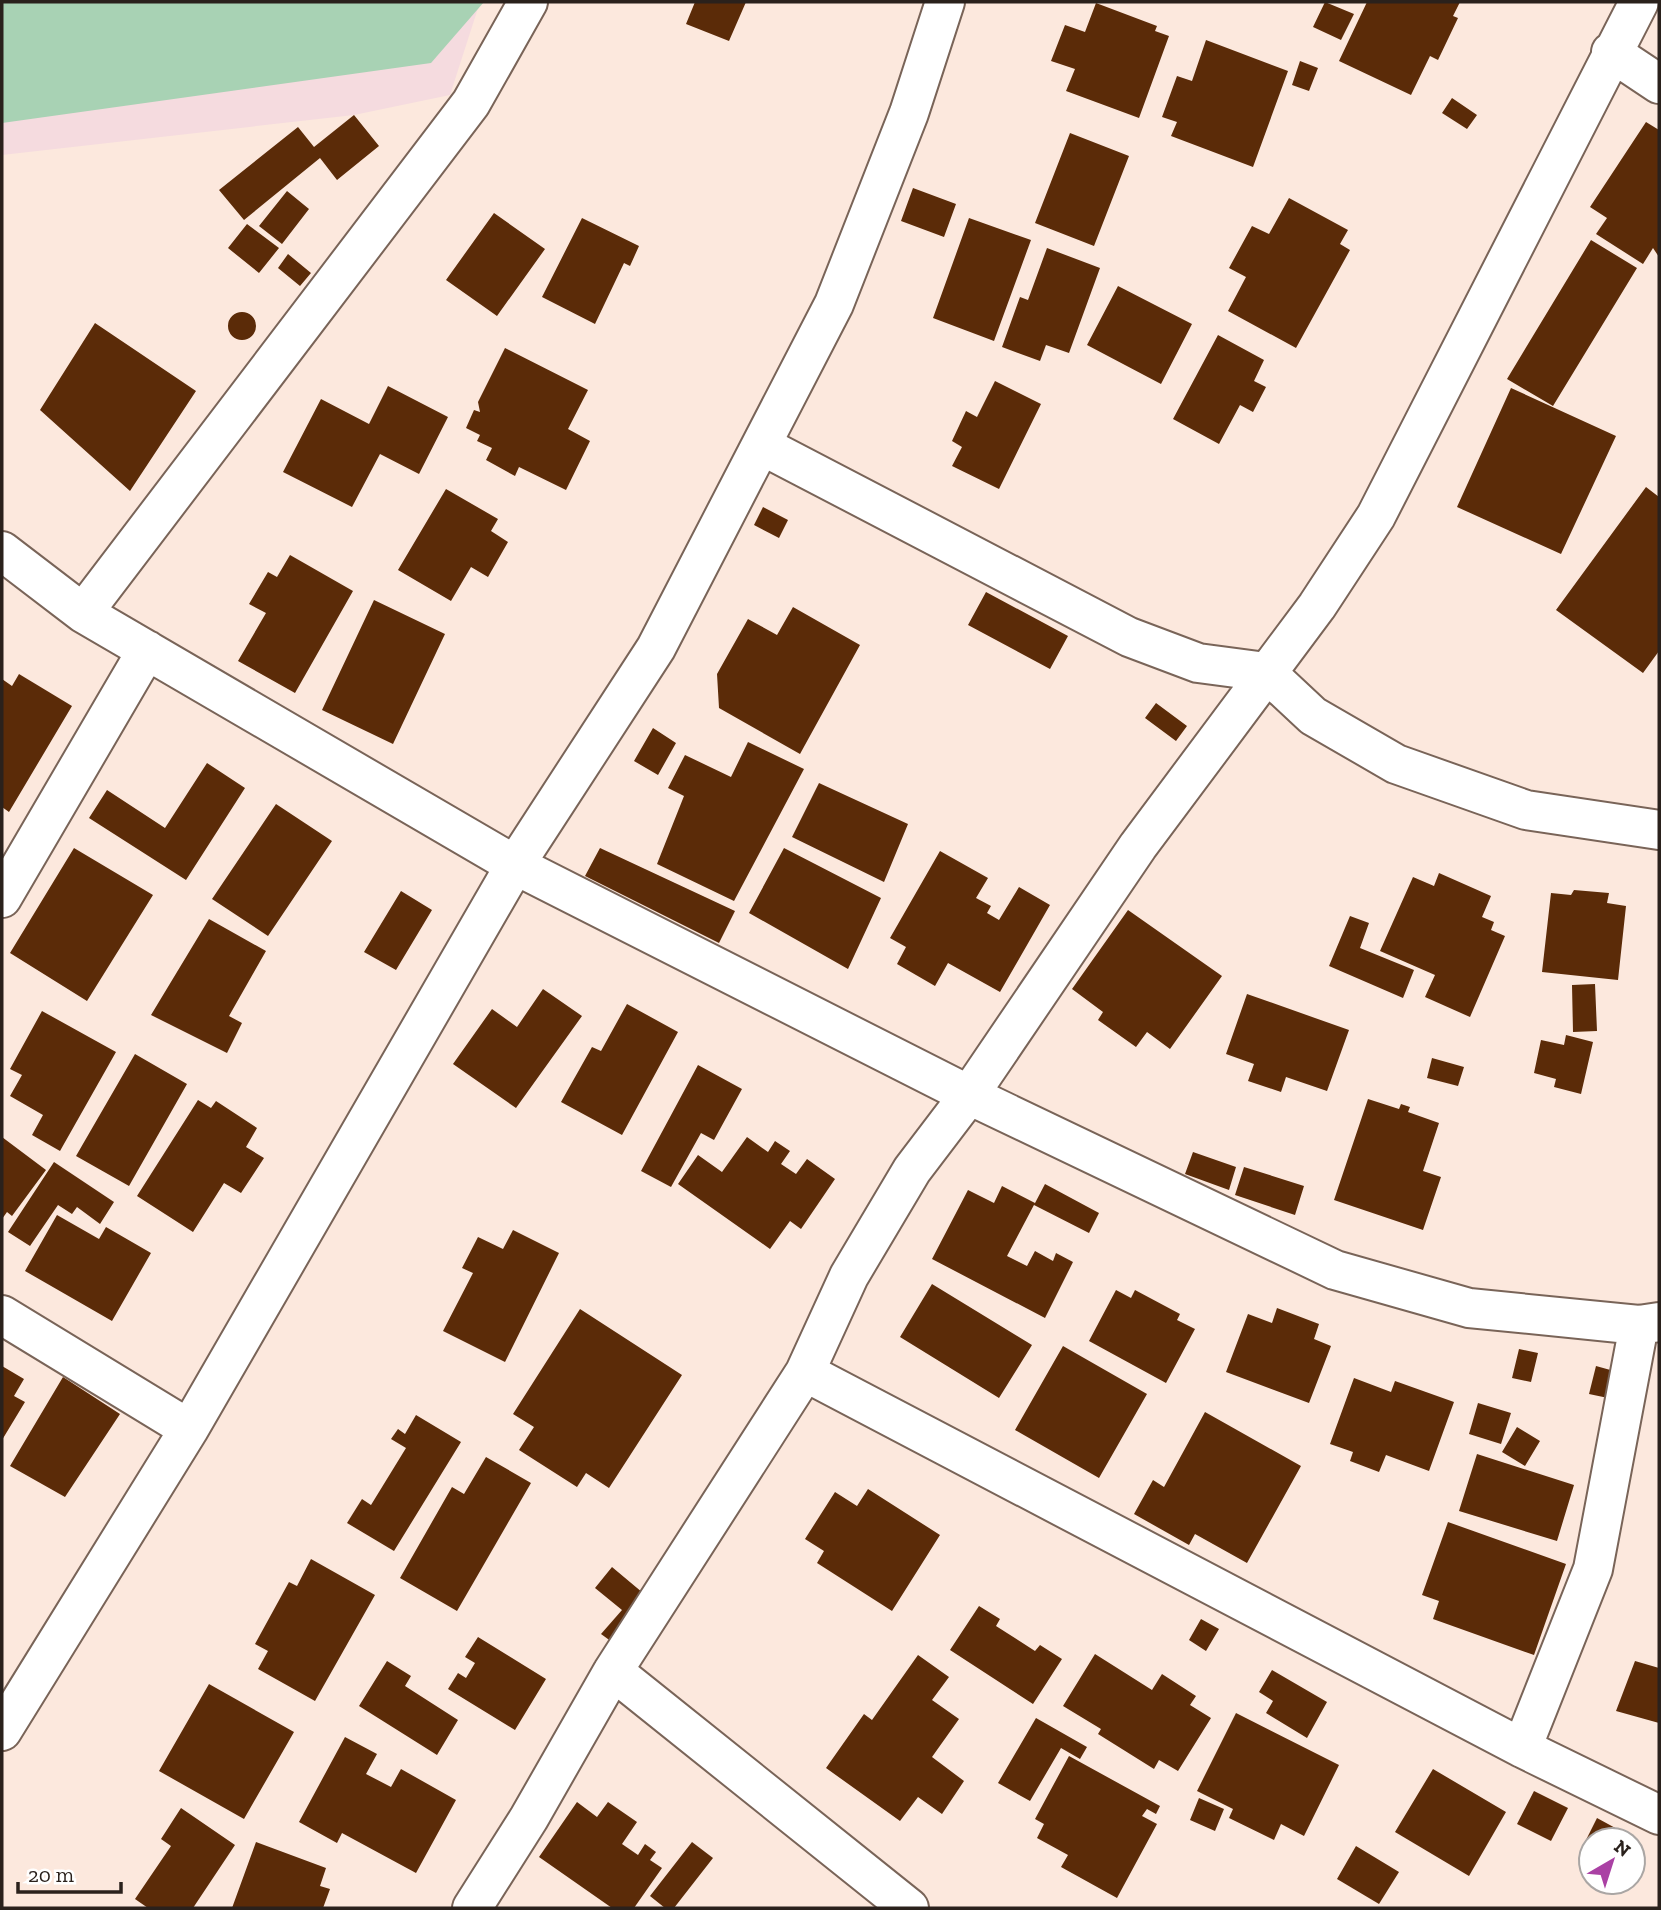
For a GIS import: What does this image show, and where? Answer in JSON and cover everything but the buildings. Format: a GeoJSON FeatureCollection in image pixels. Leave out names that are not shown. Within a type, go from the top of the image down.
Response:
{"type":"FeatureCollection","features":[{"type":"Feature","properties":{"kind":"street"},"geometry":{"type":"LineString","coordinates":[[83,613],[471,103],[528,2]]}},
{"type":"Feature","properties":{"kind":"street"},"geometry":{"type":"LineString","coordinates":[[2,1731],[12,1690],[189,1429],[515,865],[656,649],[834,304],[909,113],[945,2]]}},
{"type":"Feature","properties":{"kind":"street"},"geometry":{"type":"LineString","coordinates":[[472,1908],[529,1818],[612,1671],[805,1372],[849,1276],[912,1170],[969,1095],[1138,846],[1318,606],[1376,516],[1611,52],[1639,2]]}},
{"type":"Feature","properties":{"kind":"street"},"geometry":{"type":"LineString","coordinates":[[1611,52],[1659,84]]}},
{"type":"Feature","properties":{"kind":"street"},"geometry":{"type":"LineString","coordinates":[[763,446],[1129,637],[1198,663],[1266,672],[1313,716],[1396,764],[1526,810],[1659,830]]}},
{"type":"Feature","properties":{"kind":"street"},"geometry":{"type":"LineString","coordinates":[[2,551],[83,613],[515,865],[969,1095],[1335,1270],[1469,1308],[1649,1324],[1593,1569],[1522,1748]]}},
{"type":"Feature","properties":{"kind":"street"},"geometry":{"type":"LineString","coordinates":[[2,898],[147,650]]}},
{"type":"Feature","properties":{"kind":"street"},"geometry":{"type":"LineString","coordinates":[[2,1315],[189,1429]]}},
{"type":"Feature","properties":{"kind":"street"},"geometry":{"type":"LineString","coordinates":[[805,1372],[1522,1748],[1659,1815]]}},
{"type":"Feature","properties":{"kind":"street"},"geometry":{"type":"LineString","coordinates":[[612,1671],[909,1908]]}},
{"type":"Feature","properties":{"kind":"shaded area"},"geometry":{"type":"Polygon","coordinates":[[[2,2],[480,2],[450,95],[354,115],[2,155],[2,2]]]}},
{"type":"Feature","properties":{"kind":"green space"},"geometry":{"type":"Polygon","coordinates":[[[2,2],[484,2],[431,63],[2,123],[2,2]]]}}]}
